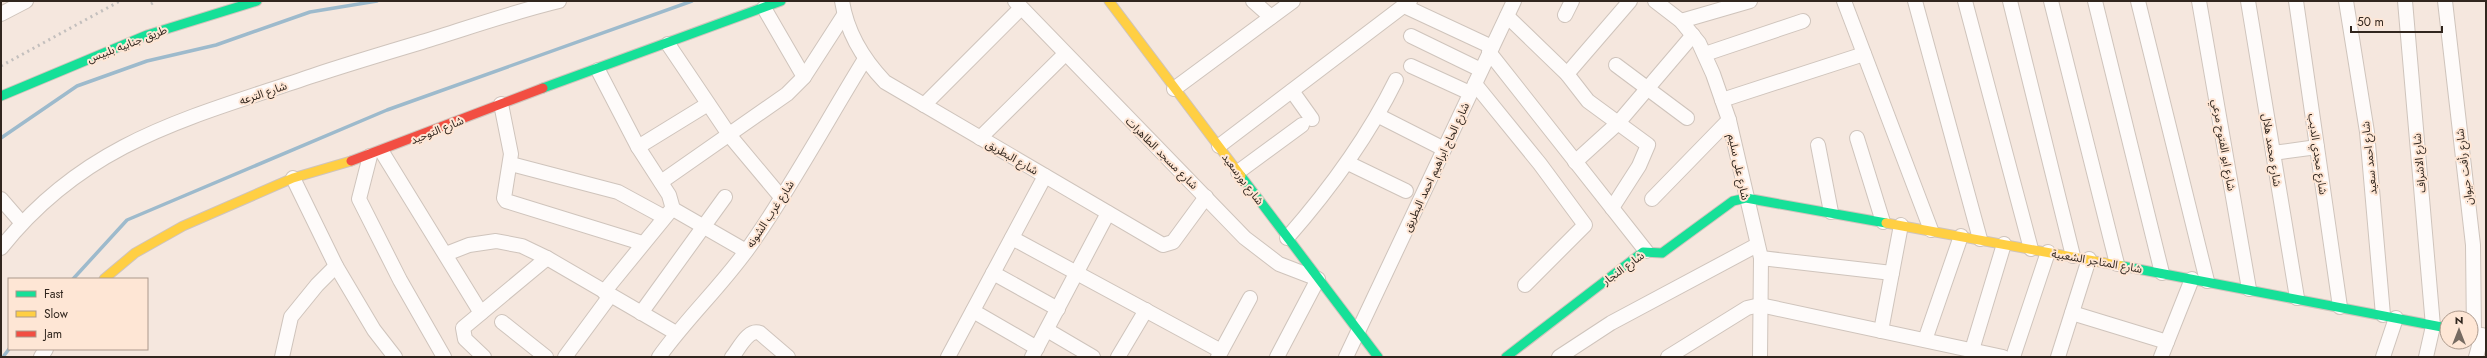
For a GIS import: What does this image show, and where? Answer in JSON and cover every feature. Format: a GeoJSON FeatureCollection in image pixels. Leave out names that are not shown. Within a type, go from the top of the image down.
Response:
{"type":"FeatureCollection","features":[{"type":"Feature","properties":{"kind":"street"},"geometry":{"type":"LineString","coordinates":[[1,14],[26,1]]}},
{"type":"Feature","properties":{"kind":"street","name":"طريق جنابيه بلبيس"},"geometry":{"type":"LineString","coordinates":[[1,96],[57,70],[147,35],[257,1]]}},
{"type":"Feature","properties":{"kind":"street","name":"شارع الترعه"},"geometry":{"type":"LineString","coordinates":[[1,248],[21,222],[53,192],[108,154],[145,135],[216,108],[350,63],[559,1]]}},
{"type":"Feature","properties":{"kind":"street","name":"شارع التوحيد"},"geometry":{"type":"LineString","coordinates":[[105,278],[135,253],[183,226],[293,178],[376,154],[501,104],[598,70],[782,1]]}},
{"type":"Feature","properties":{"kind":"street","name":"شارع البطريق"},"geometry":{"type":"LineString","coordinates":[[842,1],[844,15],[853,38],[865,59],[885,82],[1164,245],[1168,245],[1173,242],[1206,197]]}},
{"type":"Feature","properties":{"kind":"street","name":"شارع بورسعيد"},"geometry":{"type":"LineString","coordinates":[[1109,1],[1378,357]]}},
{"type":"Feature","properties":{"kind":"street"},"geometry":{"type":"LineString","coordinates":[[1253,1],[1271,17]]}},
{"type":"Feature","properties":{"kind":"street"},"geometry":{"type":"LineString","coordinates":[[1174,89],[1292,1]]}},
{"type":"Feature","properties":{"kind":"street","name":"شارع الحاج ابراهيم احمد البطريق"},"geometry":{"type":"LineString","coordinates":[[1346,357],[1514,1]]}},
{"type":"Feature","properties":{"kind":"street"},"geometry":{"type":"LineString","coordinates":[[1565,15],[1572,1]]}},
{"type":"Feature","properties":{"kind":"street"},"geometry":{"type":"LineString","coordinates":[[1567,74],[1630,1]]}},
{"type":"Feature","properties":{"kind":"street"},"geometry":{"type":"LineString","coordinates":[[1681,21],[1750,1]]}},
{"type":"Feature","properties":{"kind":"street"},"geometry":{"type":"LineString","coordinates":[[1844,1],[1931,230]]}},
{"type":"Feature","properties":{"kind":"street"},"geometry":{"type":"LineString","coordinates":[[1915,1],[1980,239]]}},
{"type":"Feature","properties":{"kind":"street"},"geometry":{"type":"LineString","coordinates":[[1965,1],[2031,248]]}},
{"type":"Feature","properties":{"kind":"street"},"geometry":{"type":"LineString","coordinates":[[2010,1],[2073,256]]}},
{"type":"Feature","properties":{"kind":"street"},"geometry":{"type":"LineString","coordinates":[[2051,1],[2117,264]]}},
{"type":"Feature","properties":{"kind":"street"},"geometry":{"type":"LineString","coordinates":[[2095,1],[2162,273]]}},
{"type":"Feature","properties":{"kind":"street"},"geometry":{"type":"LineString","coordinates":[[2138,1],[2207,281]]}},
{"type":"Feature","properties":{"kind":"street","name":"شارع ابو الفتوح مرعي"},"geometry":{"type":"LineString","coordinates":[[2199,1],[2249,289]]}},
{"type":"Feature","properties":{"kind":"street","name":"شارع محمد هلال"},"geometry":{"type":"LineString","coordinates":[[2248,1],[2297,298]]}},
{"type":"Feature","properties":{"kind":"street","name":"شارع مجدي الديب"},"geometry":{"type":"LineString","coordinates":[[2296,1],[2340,307]]}},
{"type":"Feature","properties":{"kind":"street","name":"شارع احمد سعيد"},"geometry":{"type":"LineString","coordinates":[[2346,1],[2367,132],[2389,317]]}},
{"type":"Feature","properties":{"kind":"street","name":"شارع الاشراف"},"geometry":{"type":"LineString","coordinates":[[2405,1],[2433,326],[2426,357]]}},
{"type":"Feature","properties":{"kind":"street","name":"شارع رأفت حيوان"},"geometry":{"type":"LineString","coordinates":[[2445,1],[2473,245],[2477,310]]}},
{"type":"Feature","properties":{"kind":"street","name":"شارع على سليم"},"geometry":{"type":"LineString","coordinates":[[1660,2],[1681,21],[1693,35],[1705,54],[1729,120],[1759,252],[1761,357]]}},
{"type":"Feature","properties":{"kind":"street"},"geometry":{"type":"LineString","coordinates":[[1219,146],[1407,3],[1491,50],[1646,251]]}},
{"type":"Feature","properties":{"kind":"street","name":"شارع مسجد الطاهرات"},"geometry":{"type":"LineString","coordinates":[[924,105],[1018,4],[1065,54],[1261,252],[1279,264],[1318,279]]}},
{"type":"Feature","properties":{"kind":"street"},"geometry":{"type":"LineString","coordinates":[[764,8],[804,77]]}},
{"type":"Feature","properties":{"kind":"street"},"geometry":{"type":"LineString","coordinates":[[662,182],[770,108],[804,77],[844,15]]}},
{"type":"Feature","properties":{"kind":"street"},"geometry":{"type":"LineString","coordinates":[[1507,16],[1567,74],[1588,101],[1647,144],[1648,148],[1629,184],[1612,208]]}},
{"type":"Feature","properties":{"kind":"street"},"geometry":{"type":"LineString","coordinates":[[1705,54],[1803,21]]}},
{"type":"Feature","properties":{"kind":"street"},"geometry":{"type":"LineString","coordinates":[[1576,162],[1618,123],[1693,35]]}},
{"type":"Feature","properties":{"kind":"street"},"geometry":{"type":"LineString","coordinates":[[1411,36],[1481,70]]}},
{"type":"Feature","properties":{"kind":"street"},"geometry":{"type":"LineString","coordinates":[[668,44],[730,136],[781,198]]}},
{"type":"Feature","properties":{"kind":"street"},"geometry":{"type":"LineString","coordinates":[[980,138],[1065,54]]}},
{"type":"Feature","properties":{"kind":"street"},"geometry":{"type":"LineString","coordinates":[[1722,100],[1864,54]]}},
{"type":"Feature","properties":{"kind":"street","name":"شارع غرب الشونه"},"geometry":{"type":"LineString","coordinates":[[659,357],[676,333],[711,297],[746,251],[781,198],[865,59]]}},
{"type":"Feature","properties":{"kind":"street"},"geometry":{"type":"LineString","coordinates":[[1616,65],[1687,118]]}},
{"type":"Feature","properties":{"kind":"street"},"geometry":{"type":"LineString","coordinates":[[1411,66],[1472,88],[1540,164],[1585,225],[1525,285]]}},
{"type":"Feature","properties":{"kind":"street"},"geometry":{"type":"LineString","coordinates":[[565,357],[642,243],[668,213],[671,199],[662,182],[638,147],[598,70]]}},
{"type":"Feature","properties":{"kind":"street"},"geometry":{"type":"LineString","coordinates":[[1288,238],[1324,196],[1348,163],[1378,116],[1396,80]]}},
{"type":"Feature","properties":{"kind":"street"},"geometry":{"type":"LineString","coordinates":[[1238,172],[1307,122],[1292,91]]}},
{"type":"Feature","properties":{"kind":"street"},"geometry":{"type":"LineString","coordinates":[[501,104],[510,144],[511,164],[504,198],[506,201],[642,243]]}},
{"type":"Feature","properties":{"kind":"street"},"geometry":{"type":"LineString","coordinates":[[638,147],[708,104]]}},
{"type":"Feature","properties":{"kind":"street"},"geometry":{"type":"LineString","coordinates":[[1378,116],[1444,149]]}},
{"type":"Feature","properties":{"kind":"street"},"geometry":{"type":"LineString","coordinates":[[1652,199],[1729,120]]}},
{"type":"Feature","properties":{"kind":"street"},"geometry":{"type":"LineString","coordinates":[[1857,138],[1883,222]]}},
{"type":"Feature","properties":{"kind":"street"},"geometry":{"type":"LineString","coordinates":[[1818,145],[1831,212]]}},
{"type":"Feature","properties":{"kind":"street"},"geometry":{"type":"LineString","coordinates":[[2273,154],[2317,147]]}},
{"type":"Feature","properties":{"kind":"street"},"geometry":{"type":"LineString","coordinates":[[376,154],[446,254],[481,313]]}},
{"type":"Feature","properties":{"kind":"street"},"geometry":{"type":"LineString","coordinates":[[376,154],[359,199],[400,280],[444,357]]}},
{"type":"Feature","properties":{"kind":"street"},"geometry":{"type":"LineString","coordinates":[[1348,163],[1406,191]]}},
{"type":"Feature","properties":{"kind":"street"},"geometry":{"type":"LineString","coordinates":[[511,164],[618,192],[703,226],[746,251]]}},
{"type":"Feature","properties":{"kind":"street"},"geometry":{"type":"LineString","coordinates":[[953,355],[973,311],[1045,176]]}},
{"type":"Feature","properties":{"kind":"street"},"geometry":{"type":"LineString","coordinates":[[293,178],[336,266],[374,330],[394,357]]}},
{"type":"Feature","properties":{"kind":"street"},"geometry":{"type":"LineString","coordinates":[[642,313],[725,197]]}},
{"type":"Feature","properties":{"kind":"street","name":"شارع المتاجر الشعبية"},"geometry":{"type":"LineString","coordinates":[[1746,198],[2031,248],[2297,298],[2439,327]]}},
{"type":"Feature","properties":{"kind":"street","name":"شارع النجار"},"geometry":{"type":"LineString","coordinates":[[1506,357],[1646,251],[1655,254],[1662,253],[1733,201],[1746,198]]}},
{"type":"Feature","properties":{"kind":"street"},"geometry":{"type":"LineString","coordinates":[[1,199],[21,222]]}},
{"type":"Feature","properties":{"kind":"street"},"geometry":{"type":"LineString","coordinates":[[973,311],[1035,352],[1108,213]]}},
{"type":"Feature","properties":{"kind":"street"},"geometry":{"type":"LineString","coordinates":[[1881,331],[1901,225]]}},
{"type":"Feature","properties":{"kind":"street"},"geometry":{"type":"LineString","coordinates":[[1925,340],[1961,236]]}},
{"type":"Feature","properties":{"kind":"street"},"geometry":{"type":"LineString","coordinates":[[1012,238],[1146,310],[1220,354],[1250,298]]}},
{"type":"Feature","properties":{"kind":"street"},"geometry":{"type":"LineString","coordinates":[[446,254],[469,245],[496,241],[522,246],[547,258],[676,333]]}},
{"type":"Feature","properties":{"kind":"street"},"geometry":{"type":"LineString","coordinates":[[1972,350],[2004,244]]}},
{"type":"Feature","properties":{"kind":"street"},"geometry":{"type":"LineString","coordinates":[[1559,357],[1611,323],[1759,252],[1892,273]]}},
{"type":"Feature","properties":{"kind":"street"},"geometry":{"type":"LineString","coordinates":[[2014,357],[2048,252]]}},
{"type":"Feature","properties":{"kind":"street"},"geometry":{"type":"LineString","coordinates":[[484,357],[465,339],[462,331],[463,328],[547,258]]}},
{"type":"Feature","properties":{"kind":"street"},"geometry":{"type":"LineString","coordinates":[[2058,357],[2088,259]]}},
{"type":"Feature","properties":{"kind":"street"},"geometry":{"type":"LineString","coordinates":[[282,357],[291,318],[317,285],[336,266]]}},
{"type":"Feature","properties":{"kind":"street"},"geometry":{"type":"LineString","coordinates":[[993,273],[1058,309]]}},
{"type":"Feature","properties":{"kind":"street"},"geometry":{"type":"LineString","coordinates":[[1277,357],[1318,279]]}},
{"type":"Feature","properties":{"kind":"street"},"geometry":{"type":"LineString","coordinates":[[2161,357],[2192,279]]}},
{"type":"Feature","properties":{"kind":"street"},"geometry":{"type":"LineString","coordinates":[[1668,357],[1748,308],[1760,305],[2003,357]]}},
{"type":"Feature","properties":{"kind":"street"},"geometry":{"type":"LineString","coordinates":[[1118,357],[1146,310]]}},
{"type":"Feature","properties":{"kind":"street"},"geometry":{"type":"LineString","coordinates":[[2072,313],[2167,342]]}},
{"type":"Feature","properties":{"kind":"street"},"geometry":{"type":"LineString","coordinates":[[2383,357],[2389,317]]}},
{"type":"Feature","properties":{"kind":"street"},"geometry":{"type":"LineString","coordinates":[[502,322],[546,357]]}},
{"type":"Feature","properties":{"kind":"street"},"geometry":{"type":"LineString","coordinates":[[1047,330],[1092,357]]}},
{"type":"Feature","properties":{"kind":"street"},"geometry":{"type":"LineString","coordinates":[[732,357],[750,333],[755,331],[760,333],[788,357]]}},
{"type":"Feature","properties":{"kind":"waterway"},"geometry":{"type":"LineString","coordinates":[[1,138],[77,86],[147,61],[216,45],[310,12],[377,1]]}},
{"type":"Feature","properties":{"kind":"waterway"},"geometry":{"type":"LineString","coordinates":[[74,278],[127,220],[387,110],[692,1]]}},
{"type":"Feature","properties":{"kind":"waterway"},"geometry":{"type":"LineString","coordinates":[[3,357],[8,350]]}},
{"type":"Feature","properties":{"kind":"railway"},"geometry":{"type":"LineString","coordinates":[[1,66],[120,1]]}},
{"type":"Feature","properties":{"kind":"railway"},"geometry":{"type":"LineString","coordinates":[[151,4],[156,1]]}},
{"type":"Feature","properties":{"kind":"traffic: fast"},"geometry":{"type":"LineString","coordinates":[[1,96],[147,35],[257,1]]}},
{"type":"Feature","properties":{"kind":"traffic: fast"},"geometry":{"type":"LineString","coordinates":[[543,88],[781,1]]}},
{"type":"Feature","properties":{"kind":"traffic: fast"},"geometry":{"type":"LineString","coordinates":[[1241,176],[1378,357]]}},
{"type":"Feature","properties":{"kind":"traffic: fast"},"geometry":{"type":"LineString","coordinates":[[1506,357],[1643,252],[1662,253],[1733,201],[1746,198],[1886,223]]}},
{"type":"Feature","properties":{"kind":"traffic: fast"},"geometry":{"type":"LineString","coordinates":[[2122,266],[2439,326]]}},
{"type":"Feature","properties":{"kind":"traffic: slow"},"geometry":{"type":"LineString","coordinates":[[1109,1],[1241,176]]}},
{"type":"Feature","properties":{"kind":"traffic: slow"},"geometry":{"type":"LineString","coordinates":[[105,278],[135,253],[183,226],[293,178],[351,161]]}},
{"type":"Feature","properties":{"kind":"traffic: slow"},"geometry":{"type":"LineString","coordinates":[[1886,223],[2122,266]]}},
{"type":"Feature","properties":{"kind":"traffic: jam"},"geometry":{"type":"LineString","coordinates":[[351,161],[543,88]]}}]}
